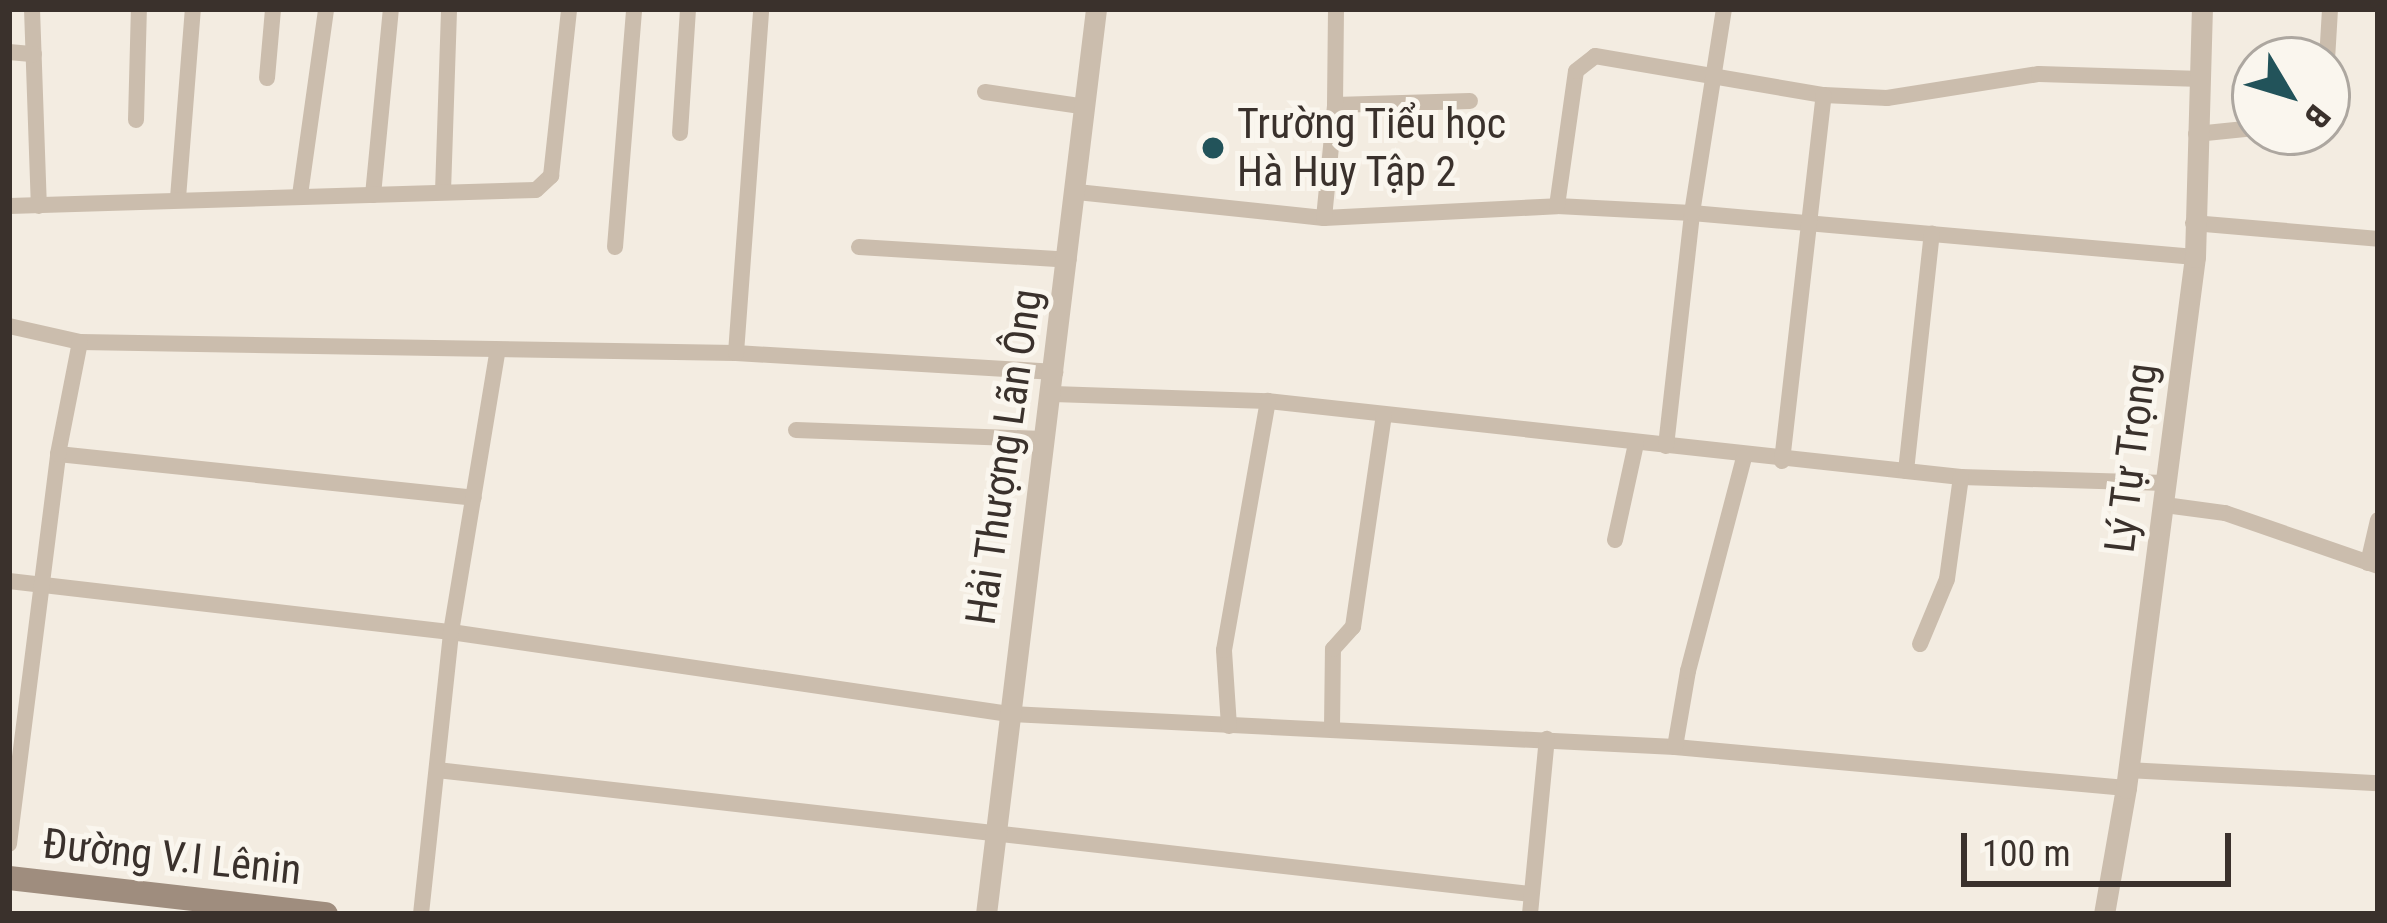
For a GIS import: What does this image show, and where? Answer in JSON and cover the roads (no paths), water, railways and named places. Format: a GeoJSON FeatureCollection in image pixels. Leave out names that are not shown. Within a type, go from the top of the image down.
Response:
{"type":"FeatureCollection","features":[{"type":"Feature","properties":{"kind":"main road","name":"Đường V.I Lênin"},"geometry":{"type":"LineString","coordinates":[[9,878],[144,904],[326,914]]}},
{"type":"Feature","properties":{"kind":"street"},"geometry":{"type":"LineString","coordinates":[[32,9],[39,206]]}},
{"type":"Feature","properties":{"kind":"street"},"geometry":{"type":"LineString","coordinates":[[136,120],[139,9]]}},
{"type":"Feature","properties":{"kind":"street"},"geometry":{"type":"LineString","coordinates":[[178,198],[193,9]]}},
{"type":"Feature","properties":{"kind":"street"},"geometry":{"type":"LineString","coordinates":[[267,78],[272,9]]}},
{"type":"Feature","properties":{"kind":"street"},"geometry":{"type":"LineString","coordinates":[[300,194],[326,9]]}},
{"type":"Feature","properties":{"kind":"street"},"geometry":{"type":"LineString","coordinates":[[373,195],[392,9]]}},
{"type":"Feature","properties":{"kind":"street"},"geometry":{"type":"LineString","coordinates":[[442,192],[449,9]]}},
{"type":"Feature","properties":{"kind":"street"},"geometry":{"type":"LineString","coordinates":[[9,206],[536,190],[548,183],[569,9]]}},
{"type":"Feature","properties":{"kind":"street"},"geometry":{"type":"LineString","coordinates":[[615,248],[634,9]]}},
{"type":"Feature","properties":{"kind":"street"},"geometry":{"type":"LineString","coordinates":[[680,133],[688,9]]}},
{"type":"Feature","properties":{"kind":"street"},"geometry":{"type":"LineString","coordinates":[[736,353],[761,9]]}},
{"type":"Feature","properties":{"kind":"street","name":"Hải Thượng Lãn Ông"},"geometry":{"type":"LineString","coordinates":[[986,914],[1096,9]]}},
{"type":"Feature","properties":{"kind":"street"},"geometry":{"type":"LineString","coordinates":[[1324,218],[1335,105],[1336,9]]}},
{"type":"Feature","properties":{"kind":"street"},"geometry":{"type":"LineString","coordinates":[[1666,446],[1692,213],[1724,9]]}},
{"type":"Feature","properties":{"kind":"street","name":"Lý Tự Trọng"},"geometry":{"type":"LineString","coordinates":[[2104,914],[2166,494],[2195,256],[2202,9]]}},
{"type":"Feature","properties":{"kind":"street"},"geometry":{"type":"LineString","coordinates":[[9,52],[34,54]]}},
{"type":"Feature","properties":{"kind":"street"},"geometry":{"type":"LineString","coordinates":[[1557,206],[1575,77],[1583,62],[1601,55],[1823,95],[1903,97],[2039,74],[2202,79]]}},
{"type":"Feature","properties":{"kind":"street"},"geometry":{"type":"LineString","coordinates":[[985,92],[1086,107]]}},
{"type":"Feature","properties":{"kind":"street"},"geometry":{"type":"LineString","coordinates":[[1782,461],[1823,95]]}},
{"type":"Feature","properties":{"kind":"street"},"geometry":{"type":"LineString","coordinates":[[1335,105],[1470,101]]}},
{"type":"Feature","properties":{"kind":"street"},"geometry":{"type":"LineString","coordinates":[[2197,134],[2231,130]]}},
{"type":"Feature","properties":{"kind":"street"},"geometry":{"type":"LineString","coordinates":[[1077,192],[1324,218],[1557,206],[1692,213],[2195,256]]}},
{"type":"Feature","properties":{"kind":"street"},"geometry":{"type":"LineString","coordinates":[[2193,223],[2378,239]]}},
{"type":"Feature","properties":{"kind":"street"},"geometry":{"type":"LineString","coordinates":[[1906,471],[1932,232]]}},
{"type":"Feature","properties":{"kind":"street"},"geometry":{"type":"LineString","coordinates":[[859,247],[1069,260]]}},
{"type":"Feature","properties":{"kind":"street"},"geometry":{"type":"LineString","coordinates":[[9,326],[80,342],[497,353],[736,353],[1268,401],[1533,428],[1782,461],[2166,494],[2373,564],[2378,520]]}},
{"type":"Feature","properties":{"kind":"street"},"geometry":{"type":"LineString","coordinates":[[9,844],[58,454],[80,342]]}},
{"type":"Feature","properties":{"kind":"street"},"geometry":{"type":"LineString","coordinates":[[421,914],[452,632],[497,353]]}},
{"type":"Feature","properties":{"kind":"street"},"geometry":{"type":"LineString","coordinates":[[1229,726],[1224,650],[1268,401]]}},
{"type":"Feature","properties":{"kind":"street"},"geometry":{"type":"LineString","coordinates":[[1332,727],[1333,649],[1353,627],[1384,414]]}},
{"type":"Feature","properties":{"kind":"street"},"geometry":{"type":"LineString","coordinates":[[796,430],[1044,439]]}},
{"type":"Feature","properties":{"kind":"street"},"geometry":{"type":"LineString","coordinates":[[1615,540],[1636,444]]}},
{"type":"Feature","properties":{"kind":"street"},"geometry":{"type":"LineString","coordinates":[[58,454],[474,498]]}},
{"type":"Feature","properties":{"kind":"street"},"geometry":{"type":"LineString","coordinates":[[1675,747],[1688,671],[1744,457]]}},
{"type":"Feature","properties":{"kind":"street"},"geometry":{"type":"LineString","coordinates":[[1920,644],[1947,579],[1960,477]]}},
{"type":"Feature","properties":{"kind":"street"},"geometry":{"type":"LineString","coordinates":[[9,580],[452,632],[1009,714],[1332,727],[2126,779],[2378,783]]}},
{"type":"Feature","properties":{"kind":"street"},"geometry":{"type":"LineString","coordinates":[[1529,914],[1546,740]]}},
{"type":"Feature","properties":{"kind":"street"},"geometry":{"type":"LineString","coordinates":[[437,770],[1532,894]]}},
{"type":"Feature","properties":{"kind":"place","name":"Trường Tiểu học Hà Huy Tập 2"},"geometry":{"type":"Point","coordinates":[1213,148]}}]}
